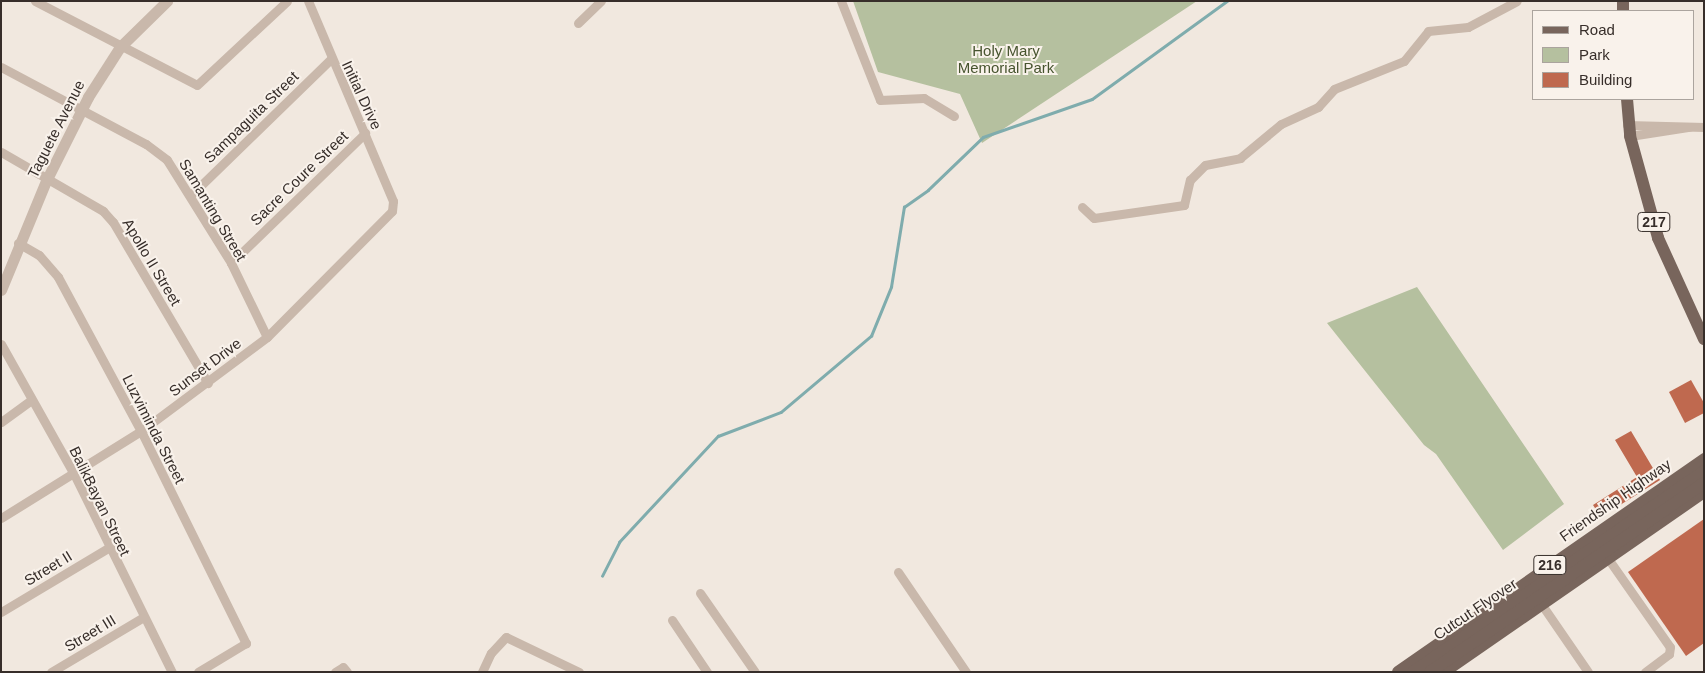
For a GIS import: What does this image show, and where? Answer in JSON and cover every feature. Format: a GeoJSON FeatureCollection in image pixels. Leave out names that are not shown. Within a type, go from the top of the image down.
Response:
{"type":"FeatureCollection","features":[{"type":"Feature","properties":{"kind":"main road","name":"217"},"geometry":{"type":"LineString","coordinates":[[1626,100],[1629,131],[1658,238],[1704,339]]}},
{"type":"Feature","properties":{"kind":"main road","name":"Friendship Highway"},"geometry":{"type":"LineString","coordinates":[[1398,672],[1704,459]]}},
{"type":"Feature","properties":{"kind":"main road","name":"Cutcut Flyover"},"geometry":{"type":"LineString","coordinates":[[1413,672],[1704,471]]}},
{"type":"Feature","properties":{"kind":"main road"},"geometry":{"type":"LineString","coordinates":[[1684,473],[1696,478],[1702,490]]}},
{"type":"Feature","properties":{"kind":"main road","name":"Cutcut Flyover"},"geometry":{"type":"LineString","coordinates":[[1430,672],[1702,490]]}},
{"type":"Feature","properties":{"kind":"main road","name":"216"},"geometry":{"type":"LineString","coordinates":[[1444,672],[1606,562],[1702,490]]}},
{"type":"Feature","properties":{"kind":"main road"},"geometry":{"type":"LineString","coordinates":[[1585,541],[1584,551],[1590,560],[1606,562]]}},
{"type":"Feature","properties":{"kind":"street"},"geometry":{"type":"LineString","coordinates":[[35,1],[50,4],[120,47],[197,85],[287,1]]}},
{"type":"Feature","properties":{"kind":"street","name":"Taguete Avenue"},"geometry":{"type":"LineString","coordinates":[[1,290],[18,243],[79,113],[120,47],[167,1]]}},
{"type":"Feature","properties":{"kind":"street","name":"Initial Drive"},"geometry":{"type":"LineString","coordinates":[[308,1],[330,60],[365,133],[393,201]]}},
{"type":"Feature","properties":{"kind":"street"},"geometry":{"type":"LineString","coordinates":[[578,23],[601,1]]}},
{"type":"Feature","properties":{"kind":"street"},"geometry":{"type":"LineString","coordinates":[[841,1],[880,100],[891,103],[916,96],[954,116]]}},
{"type":"Feature","properties":{"kind":"street"},"geometry":{"type":"LineString","coordinates":[[1082,207],[1094,218],[1184,205],[1190,180],[1205,165],[1240,158],[1281,124],[1318,107],[1334,89],[1404,61],[1428,30],[1468,27],[1517,1]]}},
{"type":"Feature","properties":{"kind":"street","name":"Sampaguita Street"},"geometry":{"type":"LineString","coordinates":[[192,195],[330,60]]}},
{"type":"Feature","properties":{"kind":"street","name":"Samanting Street"},"geometry":{"type":"LineString","coordinates":[[1,67],[79,113],[146,144],[167,160],[192,195],[231,263],[267,337]]}},
{"type":"Feature","properties":{"kind":"street"},"geometry":{"type":"LineString","coordinates":[[1648,124],[1648,134]]}},
{"type":"Feature","properties":{"kind":"street"},"geometry":{"type":"LineString","coordinates":[[1629,131],[1648,124],[1704,127]]}},
{"type":"Feature","properties":{"kind":"street"},"geometry":{"type":"LineString","coordinates":[[1629,131],[1648,134],[1689,127]]}},
{"type":"Feature","properties":{"kind":"street","name":"Sacre Coure Street"},"geometry":{"type":"LineString","coordinates":[[231,263],[365,133]]}},
{"type":"Feature","properties":{"kind":"street","name":"Apollo II Street"},"geometry":{"type":"LineString","coordinates":[[1,152],[46,181],[103,211],[113,222],[208,383]]}},
{"type":"Feature","properties":{"kind":"street","name":"Sunset Drive"},"geometry":{"type":"LineString","coordinates":[[1,518],[141,431],[208,383],[267,337],[392,211],[393,201]]}},
{"type":"Feature","properties":{"kind":"street","name":"Luzviminda Street"},"geometry":{"type":"LineString","coordinates":[[18,243],[50,265],[141,431],[246,643],[198,672]]}},
{"type":"Feature","properties":{"kind":"street","name":"BalikBayan Street"},"geometry":{"type":"LineString","coordinates":[[1,344],[74,474],[142,618],[172,672]]}},
{"type":"Feature","properties":{"kind":"street"},"geometry":{"type":"LineString","coordinates":[[1,422],[31,400]]}},
{"type":"Feature","properties":{"kind":"street","name":"Street II"},"geometry":{"type":"LineString","coordinates":[[1,612],[108,548]]}},
{"type":"Feature","properties":{"kind":"street"},"geometry":{"type":"LineString","coordinates":[[1606,562],[1670,647],[1669,654],[1645,672]]}},
{"type":"Feature","properties":{"kind":"street"},"geometry":{"type":"LineString","coordinates":[[898,572],[966,672]]}},
{"type":"Feature","properties":{"kind":"street"},"geometry":{"type":"LineString","coordinates":[[700,592],[754,672]]}},
{"type":"Feature","properties":{"kind":"street"},"geometry":{"type":"LineString","coordinates":[[1542,605],[1586,671]]}},
{"type":"Feature","properties":{"kind":"street","name":"Street III"},"geometry":{"type":"LineString","coordinates":[[51,672],[142,618]]}},
{"type":"Feature","properties":{"kind":"street"},"geometry":{"type":"LineString","coordinates":[[672,620],[707,672]]}},
{"type":"Feature","properties":{"kind":"street"},"geometry":{"type":"LineString","coordinates":[[482,672],[490,653],[506,637],[579,672]]}},
{"type":"Feature","properties":{"kind":"street"},"geometry":{"type":"LineString","coordinates":[[336,672],[346,670]]}},
{"type":"Feature","properties":{"kind":"green space","name":"Holy Mary Memorial Park"},"geometry":{"type":"Polygon","coordinates":[[[853,1],[1197,1],[982,143],[960,94],[878,72],[853,1]]]}},
{"type":"Feature","properties":{"kind":"green space"},"geometry":{"type":"Polygon","coordinates":[[[1417,287],[1564,504],[1503,550],[1436,454],[1424,445],[1327,323],[1417,287]]]}},
{"type":"Feature","properties":{"kind":"building"},"geometry":{"type":"Polygon","coordinates":[[[1691,380],[1704,403],[1704,413],[1685,423],[1669,392],[1691,380]]]}},
{"type":"Feature","properties":{"kind":"building"},"geometry":{"type":"Polygon","coordinates":[[[1631,431],[1660,480],[1601,517],[1593,505],[1637,477],[1615,440],[1631,431]]]}},
{"type":"Feature","properties":{"kind":"building"},"geometry":{"type":"Polygon","coordinates":[[[1704,519],[1704,643],[1686,656],[1628,572],[1704,519]]]}},
{"type":"Feature","properties":{"kind":"waterway"},"geometry":{"type":"LineString","coordinates":[[602,576],[619,542],[718,436],[781,412],[871,336],[891,287],[904,207],[928,190],[983,137],[1092,99],[1227,1]]}}]}
